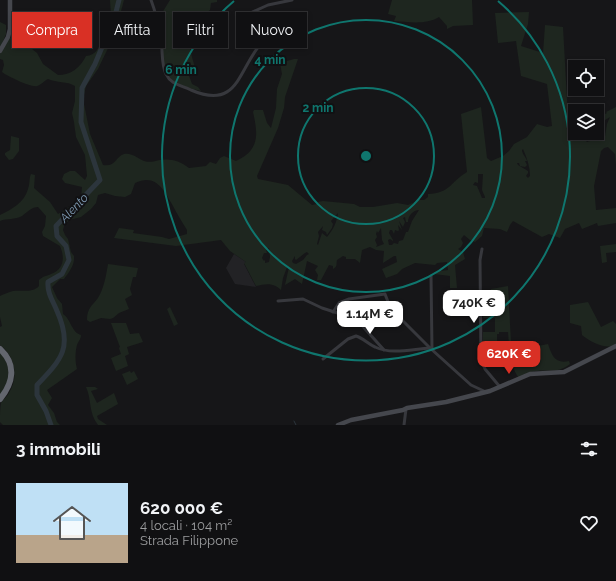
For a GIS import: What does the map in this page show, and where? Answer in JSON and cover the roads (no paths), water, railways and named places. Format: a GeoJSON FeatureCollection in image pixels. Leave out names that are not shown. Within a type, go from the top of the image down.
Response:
{"type":"FeatureCollection","features":[{"type":"Feature","properties":{"kind":"highway"},"geometry":{"type":"LineString","coordinates":[[0,349],[10,362],[11,373],[9,386],[0,399]]}},
{"type":"Feature","properties":{"kind":"street"},"geometry":{"type":"LineString","coordinates":[[0,51],[8,37],[10,29],[10,0]]}},
{"type":"Feature","properties":{"kind":"street"},"geometry":{"type":"LineString","coordinates":[[151,0],[160,35],[161,53],[166,74],[174,84],[199,93],[213,96],[233,87],[260,45],[268,37],[263,27],[249,20],[248,14],[268,4],[292,0]]}},
{"type":"Feature","properties":{"kind":"street"},"geometry":{"type":"LineString","coordinates":[[482,249],[480,260],[481,359],[485,369],[500,388]]}},
{"type":"Feature","properties":{"kind":"street"},"geometry":{"type":"LineString","coordinates":[[431,276],[431,349]]}},
{"type":"Feature","properties":{"kind":"street"},"geometry":{"type":"LineString","coordinates":[[333,312],[339,304],[348,299],[385,294],[390,307],[395,313],[431,349],[471,385],[486,392]]}},
{"type":"Feature","properties":{"kind":"street"},"geometry":{"type":"LineString","coordinates":[[278,301],[303,299],[333,312],[353,318],[358,321],[384,350]]}},
{"type":"Feature","properties":{"kind":"street"},"geometry":{"type":"LineString","coordinates":[[323,360],[338,346],[353,336],[356,336],[376,348],[396,352],[431,349]]}},
{"type":"Feature","properties":{"kind":"street"},"geometry":{"type":"LineString","coordinates":[[338,425],[351,420],[406,408],[446,402],[486,392],[500,388],[530,374],[564,372],[616,346]]}},
{"type":"Feature","properties":{"kind":"street"},"geometry":{"type":"LineString","coordinates":[[404,425],[406,408]]}},
{"type":"Feature","properties":{"kind":"waterway","name":"Alento"},"geometry":{"type":"LineString","coordinates":[[51,425],[46,411],[37,395],[37,385],[59,360],[64,343],[62,323],[48,290],[48,282],[62,274],[69,260],[66,246],[57,236],[56,226],[100,180],[81,122],[82,88],[95,64],[115,16],[119,0]]}},
{"type":"Feature","properties":{"kind":"waterway"},"geometry":{"type":"LineString","coordinates":[[294,421],[296,425]]}}]}
